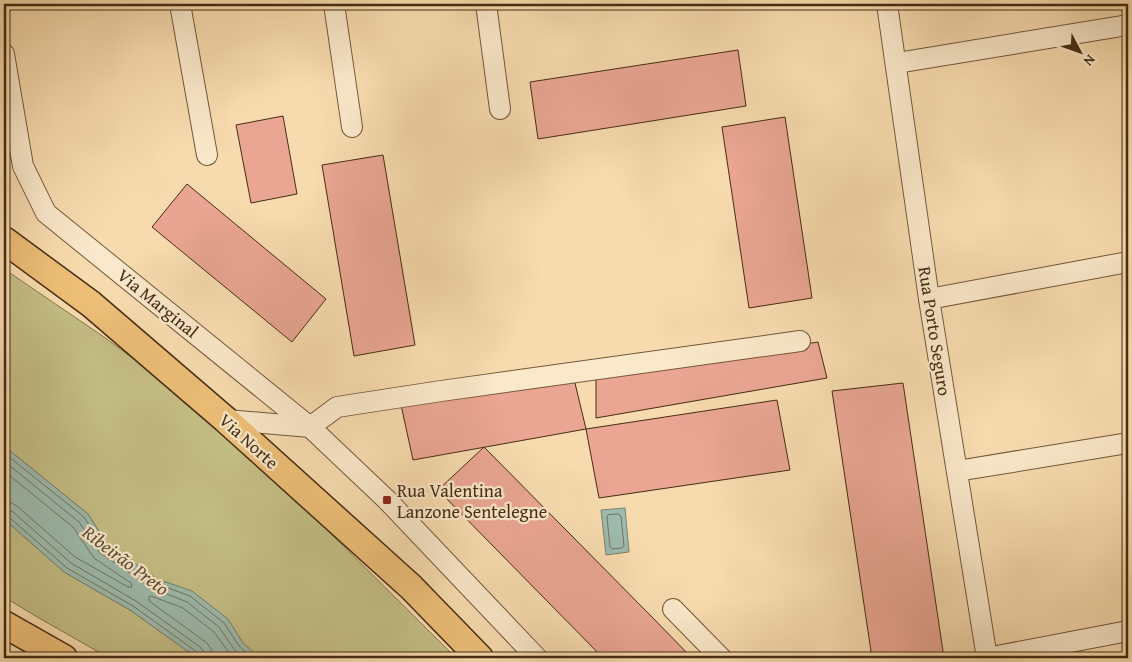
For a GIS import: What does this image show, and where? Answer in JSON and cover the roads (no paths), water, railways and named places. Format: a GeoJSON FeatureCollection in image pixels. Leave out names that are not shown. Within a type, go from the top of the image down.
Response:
{"type":"FeatureCollection","features":[{"type":"Feature","properties":{"kind":"main road","name":"Via Norte"},"geometry":{"type":"LineString","coordinates":[[4,240],[91,304],[226,420],[411,586],[480,658]]}},
{"type":"Feature","properties":{"kind":"main road"},"geometry":{"type":"LineString","coordinates":[[4,624],[64,658]]}},
{"type":"Feature","properties":{"kind":"street"},"geometry":{"type":"LineString","coordinates":[[180,4],[207,155]]}},
{"type":"Feature","properties":{"kind":"street"},"geometry":{"type":"LineString","coordinates":[[334,4],[352,127]]}},
{"type":"Feature","properties":{"kind":"street"},"geometry":{"type":"LineString","coordinates":[[486,4],[500,109]]}},
{"type":"Feature","properties":{"kind":"street","name":"Rua Porto Seguro"},"geometry":{"type":"LineString","coordinates":[[888,4],[929,299],[987,658]]}},
{"type":"Feature","properties":{"kind":"street"},"geometry":{"type":"LineString","coordinates":[[896,63],[1128,25]]}},
{"type":"Feature","properties":{"kind":"street","name":"Via Marginal"},"geometry":{"type":"LineString","coordinates":[[4,54],[23,166],[46,213],[310,426]]}},
{"type":"Feature","properties":{"kind":"street"},"geometry":{"type":"LineString","coordinates":[[929,299],[1128,262]]}},
{"type":"Feature","properties":{"kind":"street"},"geometry":{"type":"LineString","coordinates":[[226,420],[310,426],[337,407],[800,341]]}},
{"type":"Feature","properties":{"kind":"street"},"geometry":{"type":"LineString","coordinates":[[310,426],[387,500],[537,658]]}},
{"type":"Feature","properties":{"kind":"street"},"geometry":{"type":"LineString","coordinates":[[957,471],[1128,443]]}},
{"type":"Feature","properties":{"kind":"street"},"geometry":{"type":"LineString","coordinates":[[673,609],[721,658]]}},
{"type":"Feature","properties":{"kind":"street"},"geometry":{"type":"LineString","coordinates":[[987,658],[1128,631]]}},
{"type":"Feature","properties":{"kind":"water","name":"Ribeirão Preto"},"geometry":{"type":"Polygon","coordinates":[[[4,446],[88,514],[107,544],[157,579],[192,591],[228,619],[243,643],[260,658],[197,658],[130,610],[64,572],[4,519],[4,446]]]}},
{"type":"Feature","properties":{"kind":"water"},"geometry":{"type":"Polygon","coordinates":[[[625,508],[629,552],[606,555],[601,510],[625,508]]]}},
{"type":"Feature","properties":{"kind":"place","name":"Rua Valentina Lanzone Sentelegne"},"geometry":{"type":"Point","coordinates":[387,500]}}]}
